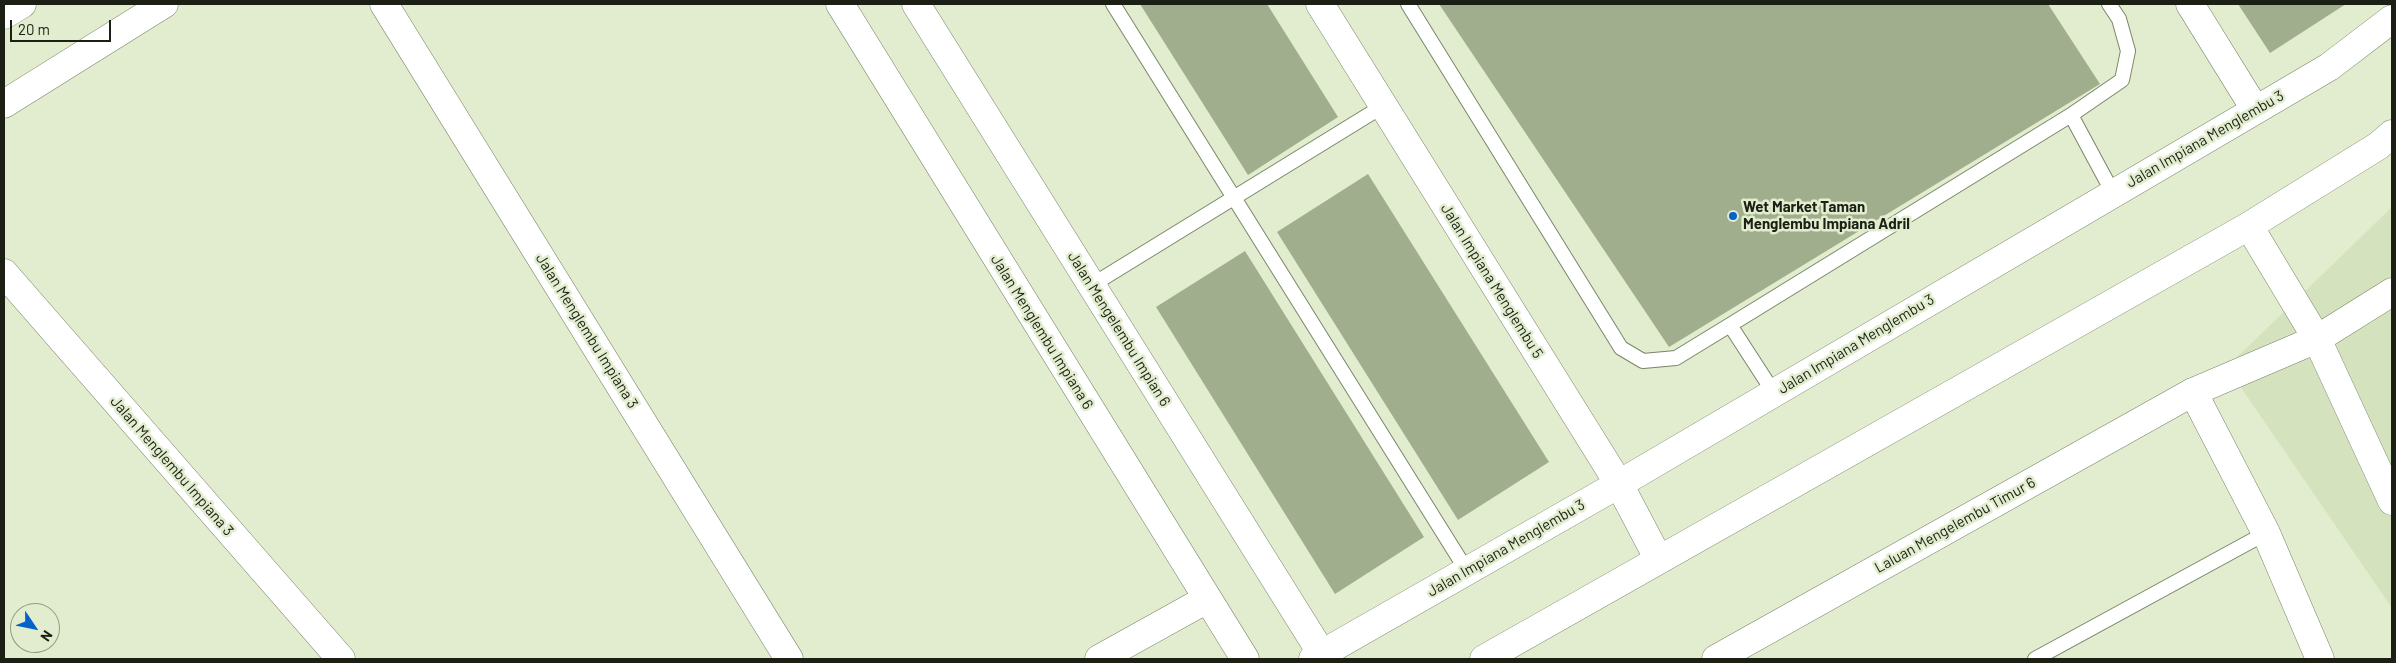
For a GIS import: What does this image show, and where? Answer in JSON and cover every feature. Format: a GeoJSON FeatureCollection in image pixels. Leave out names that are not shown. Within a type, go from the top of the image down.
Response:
{"type":"FeatureCollection","features":[{"type":"Feature","properties":{"kind":"street"},"geometry":{"type":"LineString","coordinates":[[4,15],[22,4]]}},
{"type":"Feature","properties":{"kind":"street"},"geometry":{"type":"LineString","coordinates":[[4,104],[164,4]]}},
{"type":"Feature","properties":{"kind":"street","name":"Jalan Menglembu Impiana 3"},"geometry":{"type":"LineString","coordinates":[[384,4],[789,659]]}},
{"type":"Feature","properties":{"kind":"street","name":"Jalan Menglembu Impiana 6"},"geometry":{"type":"LineString","coordinates":[[840,4],[1245,659]]}},
{"type":"Feature","properties":{"kind":"street","name":"Jalan Mengelembu Impian 6"},"geometry":{"type":"LineString","coordinates":[[916,4],[1092,285],[1317,657]]}},
{"type":"Feature","properties":{"kind":"street","name":"Jalan Impiana Menglembu 5"},"geometry":{"type":"LineString","coordinates":[[1320,4],[1619,484],[1659,560]]}},
{"type":"Feature","properties":{"kind":"street"},"geometry":{"type":"LineString","coordinates":[[2190,4],[2255,109]]}},
{"type":"Feature","properties":{"kind":"street","name":"Jalan Impiana Menglembu 3"},"geometry":{"type":"LineString","coordinates":[[1317,657],[1619,484],[2329,67],[2392,20]]}},
{"type":"Feature","properties":{"kind":"street"},"geometry":{"type":"LineString","coordinates":[[1484,659],[2249,226],[2378,146],[2392,134]]}},
{"type":"Feature","properties":{"kind":"street"},"geometry":{"type":"LineString","coordinates":[[2249,226],[2317,339],[2392,500]]}},
{"type":"Feature","properties":{"kind":"street","name":"Jalan Menglembu Impiana 3"},"geometry":{"type":"LineString","coordinates":[[4,273],[341,659]]}},
{"type":"Feature","properties":{"kind":"street","name":"Laluan Mengelembu Timur 6"},"geometry":{"type":"LineString","coordinates":[[1716,659],[2193,392],[2317,339],[2392,292]]}},
{"type":"Feature","properties":{"kind":"street"},"geometry":{"type":"LineString","coordinates":[[2193,392],[2266,533],[2320,659]]}},
{"type":"Feature","properties":{"kind":"street"},"geometry":{"type":"LineString","coordinates":[[1099,659],[1207,599]]}},
{"type":"Feature","properties":{"kind":"lane"},"geometry":{"type":"LineString","coordinates":[[1112,4],[1467,571]]}},
{"type":"Feature","properties":{"kind":"lane"},"geometry":{"type":"LineString","coordinates":[[1408,4],[1621,348],[1643,361],[1676,358],[2071,115],[2122,80],[2128,51],[2119,19],[2109,4]]}},
{"type":"Feature","properties":{"kind":"lane"},"geometry":{"type":"LineString","coordinates":[[2382,4],[2392,20]]}},
{"type":"Feature","properties":{"kind":"lane"},"geometry":{"type":"LineString","coordinates":[[1092,285],[1383,106]]}},
{"type":"Feature","properties":{"kind":"lane"},"geometry":{"type":"LineString","coordinates":[[2071,115],[2113,193]]}},
{"type":"Feature","properties":{"kind":"lane"},"geometry":{"type":"LineString","coordinates":[[1730,325],[1774,393]]}},
{"type":"Feature","properties":{"kind":"lane"},"geometry":{"type":"LineString","coordinates":[[2035,659],[2266,533]]}},
{"type":"Feature","properties":{"kind":"shaded area"},"geometry":{"type":"Polygon","coordinates":[[[2392,207],[2392,608],[2227,367],[2392,207]]]}},
{"type":"Feature","properties":{"kind":"building"},"geometry":{"type":"Polygon","coordinates":[[[1140,4],[1267,4],[1338,117],[1248,175],[1140,4]]]}},
{"type":"Feature","properties":{"kind":"building","name":"Wet Market Taman Menglembu Impiana Adril"},"geometry":{"type":"Polygon","coordinates":[[[1439,4],[2048,4],[2100,84],[1669,347],[1439,4]]]}},
{"type":"Feature","properties":{"kind":"building"},"geometry":{"type":"Polygon","coordinates":[[[2238,4],[2346,4],[2270,53],[2238,4]]]}},
{"type":"Feature","properties":{"kind":"building"},"geometry":{"type":"Polygon","coordinates":[[[1368,174],[1549,462],[1458,520],[1277,232],[1368,174]]]}},
{"type":"Feature","properties":{"kind":"building"},"geometry":{"type":"Polygon","coordinates":[[[1245,251],[1424,537],[1335,594],[1156,307],[1245,251]]]}},
{"type":"Feature","properties":{"kind":"place","name":"Wet Market Taman Menglembu Impiana Adril"},"geometry":{"type":"Point","coordinates":[1733,216]}}]}
